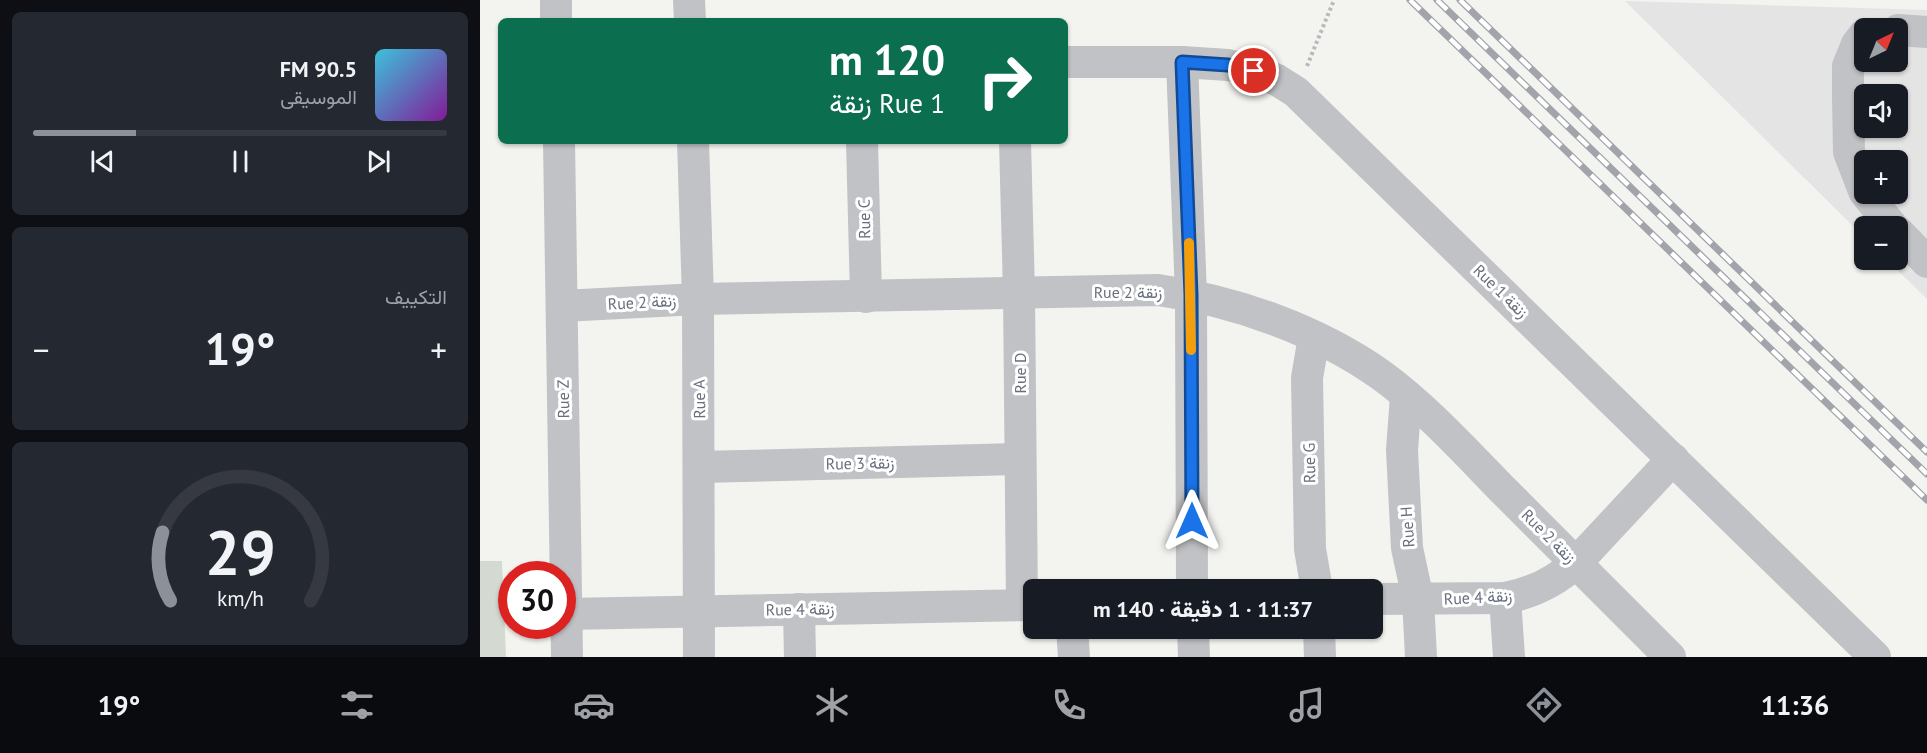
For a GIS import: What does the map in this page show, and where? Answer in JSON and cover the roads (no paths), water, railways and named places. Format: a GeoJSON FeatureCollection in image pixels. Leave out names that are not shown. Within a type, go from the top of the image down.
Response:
{"type":"FeatureCollection","features":[{"type":"Feature","properties":{"kind":"street"},"geometry":{"type":"LineString","coordinates":[[556,0],[556,18]]}},
{"type":"Feature","properties":{"kind":"street"},"geometry":{"type":"LineString","coordinates":[[689,0],[690,18]]}},
{"type":"Feature","properties":{"kind":"street"},"geometry":{"type":"LineString","coordinates":[[1908,31],[1927,32]]}},
{"type":"Feature","properties":{"kind":"street"},"geometry":{"type":"LineString","coordinates":[[1854,51],[1848,66],[1848,97],[1849,152],[1854,164]]}},
{"type":"Feature","properties":{"kind":"street","name":"Rue 1 زنقة"},"geometry":{"type":"LineString","coordinates":[[1068,62],[1182,62],[1228,65],[1254,71],[1277,80],[1296,92],[1875,657]]}},
{"type":"Feature","properties":{"kind":"street"},"geometry":{"type":"LineString","coordinates":[[1182,62],[1191,295],[1192,579]]}},
{"type":"Feature","properties":{"kind":"street","name":"Rue Z"},"geometry":{"type":"LineString","coordinates":[[558,144],[565,561]]}},
{"type":"Feature","properties":{"kind":"street","name":"Rue A"},"geometry":{"type":"LineString","coordinates":[[693,144],[698,299],[699,657]]}},
{"type":"Feature","properties":{"kind":"street","name":"Rue C"},"geometry":{"type":"LineString","coordinates":[[862,144],[866,297]]}},
{"type":"Feature","properties":{"kind":"street","name":"Rue D"},"geometry":{"type":"LineString","coordinates":[[1015,144],[1020,459],[1027,579]]}},
{"type":"Feature","properties":{"kind":"street"},"geometry":{"type":"LineString","coordinates":[[1875,204],[1884,216]]}},
{"type":"Feature","properties":{"kind":"street"},"geometry":{"type":"LineString","coordinates":[[1908,242],[1927,262]]}},
{"type":"Feature","properties":{"kind":"street","name":"Rue 2 زنقة"},"geometry":{"type":"LineString","coordinates":[[562,306],[698,299],[1158,290],[1191,295],[1260,315],[1314,337],[1352,357],[1382,376],[1407,396],[1460,446],[1670,657]]}},
{"type":"Feature","properties":{"kind":"street","name":"Rue G"},"geometry":{"type":"LineString","coordinates":[[1314,337],[1307,378],[1310,549],[1315,579]]}},
{"type":"Feature","properties":{"kind":"street","name":"Rue H"},"geometry":{"type":"LineString","coordinates":[[1407,396],[1402,450],[1407,548],[1418,599],[1421,657]]}},
{"type":"Feature","properties":{"kind":"street","name":"Rue 3 زنقة"},"geometry":{"type":"LineString","coordinates":[[699,467],[1020,459]]}},
{"type":"Feature","properties":{"kind":"street","name":"Rue 4 زنقة"},"geometry":{"type":"LineString","coordinates":[[1383,599],[1505,598],[1526,594],[1545,586],[1576,563],[1674,459]]}},
{"type":"Feature","properties":{"kind":"street"},"geometry":{"type":"LineString","coordinates":[[1505,598],[1509,657]]}},
{"type":"Feature","properties":{"kind":"street","name":"Rue 4 زنقة"},"geometry":{"type":"LineString","coordinates":[[576,614],[1023,605]]}},
{"type":"Feature","properties":{"kind":"street"},"geometry":{"type":"LineString","coordinates":[[799,609],[800,657]]}},
{"type":"Feature","properties":{"kind":"street","name":"Rue Z"},"geometry":{"type":"LineString","coordinates":[[567,639],[567,657]]}},
{"type":"Feature","properties":{"kind":"street"},"geometry":{"type":"LineString","coordinates":[[1073,639],[1074,657]]}},
{"type":"Feature","properties":{"kind":"street"},"geometry":{"type":"LineString","coordinates":[[1193,639],[1194,657]]}},
{"type":"Feature","properties":{"kind":"street"},"geometry":{"type":"LineString","coordinates":[[1319,639],[1320,657]]}},
{"type":"Feature","properties":{"kind":"railway"},"geometry":{"type":"LineString","coordinates":[[1410,0],[1927,500]]}},
{"type":"Feature","properties":{"kind":"railway"},"geometry":{"type":"LineString","coordinates":[[1437,0],[1927,474]]}},
{"type":"Feature","properties":{"kind":"railway"},"geometry":{"type":"LineString","coordinates":[[1460,0],[1927,452]]}}]}
